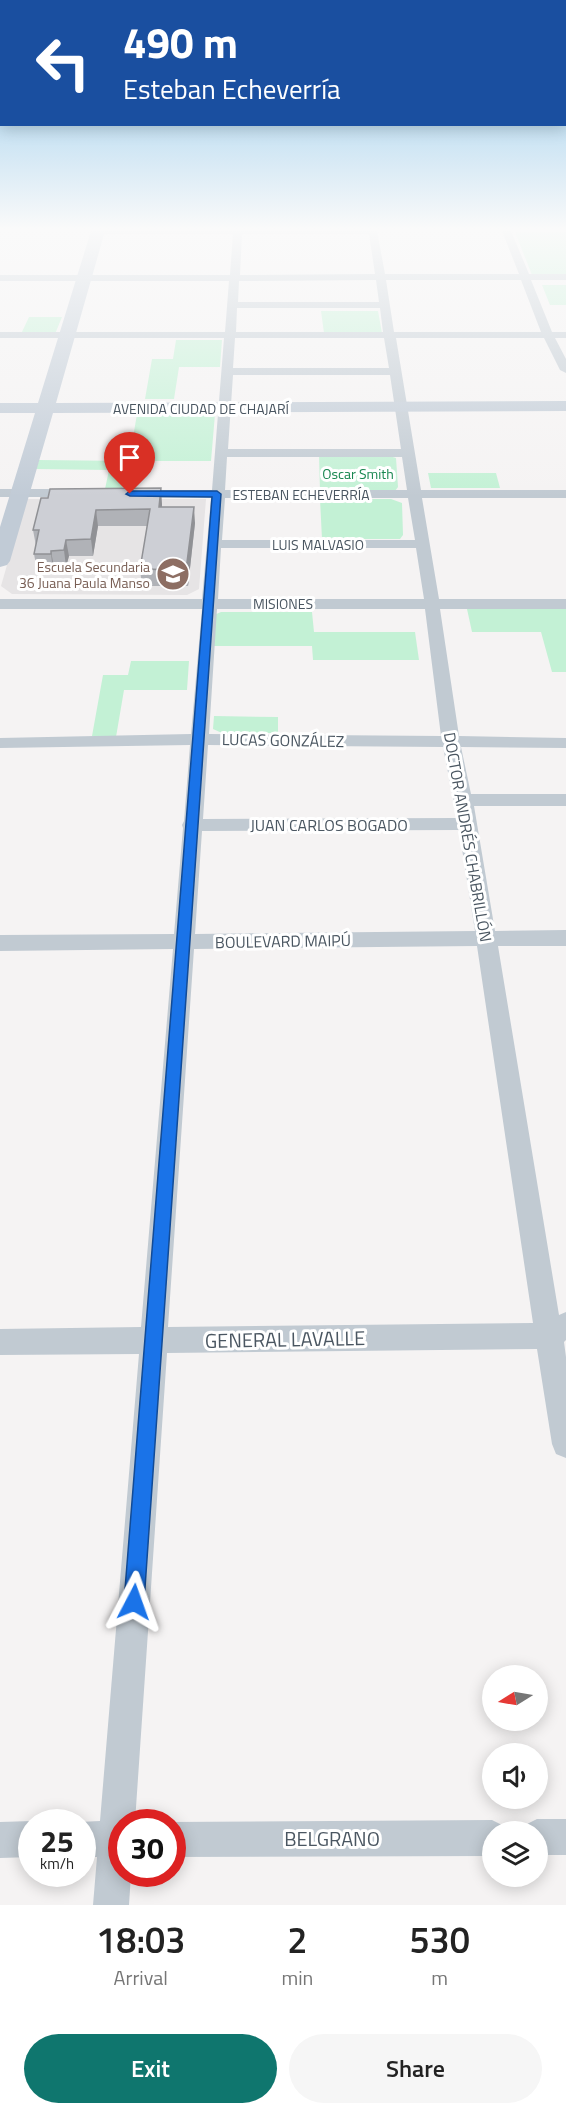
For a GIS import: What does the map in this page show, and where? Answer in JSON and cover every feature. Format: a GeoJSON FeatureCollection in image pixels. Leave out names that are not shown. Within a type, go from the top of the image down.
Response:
{"type":"FeatureCollection","features":[{"type":"Feature","properties":{"kind":"street"},"geometry":{"type":"LineString","coordinates":[[0,561],[71,320]]}},
{"type":"Feature","properties":{"kind":"street"},"geometry":{"type":"LineString","coordinates":[[111,1905],[107,1839],[154,1340],[191,825],[231,320]]}},
{"type":"Feature","properties":{"kind":"street","name":"DOCTOR ANDRÉS CHABRILLÓN"},"geometry":{"type":"LineString","coordinates":[[387,320],[452,742],[557,1331],[566,1444]]}},
{"type":"Feature","properties":{"kind":"street"},"geometry":{"type":"LineString","coordinates":[[542,320],[566,370]]}},
{"type":"Feature","properties":{"kind":"street"},"geometry":{"type":"LineString","coordinates":[[0,335],[566,335]]}},
{"type":"Feature","properties":{"kind":"street"},"geometry":{"type":"LineString","coordinates":[[228,372],[395,371]]}},
{"type":"Feature","properties":{"kind":"street","name":"AVENIDA CIUDAD DE CHAJARÍ"},"geometry":{"type":"LineString","coordinates":[[0,408],[566,406]]}},
{"type":"Feature","properties":{"kind":"street","name":"AVENIDA CIUDAD DE CHAJARÍ"},"geometry":{"type":"LineString","coordinates":[[402,408],[566,411]]}},
{"type":"Feature","properties":{"kind":"street"},"geometry":{"type":"LineString","coordinates":[[221,453],[408,453]]}},
{"type":"Feature","properties":{"kind":"street"},"geometry":{"type":"LineString","coordinates":[[0,493],[91,493]]}},
{"type":"Feature","properties":{"kind":"street","name":"ESTEBAN ECHEVERRÍA"},"geometry":{"type":"LineString","coordinates":[[114,494],[566,494]]}},
{"type":"Feature","properties":{"kind":"street","name":"LUIS MALVASIO"},"geometry":{"type":"LineString","coordinates":[[213,544],[423,544]]}},
{"type":"Feature","properties":{"kind":"street","name":"MISIONES"},"geometry":{"type":"LineString","coordinates":[[0,604],[566,604]]}},
{"type":"Feature","properties":{"kind":"street","name":"LUCAS GONZÁLEZ"},"geometry":{"type":"LineString","coordinates":[[0,743],[199,739],[566,743]]}},
{"type":"Feature","properties":{"kind":"street"},"geometry":{"type":"LineString","coordinates":[[464,800],[566,800]]}},
{"type":"Feature","properties":{"kind":"street","name":"JUAN CARLOS BOGADO"},"geometry":{"type":"LineString","coordinates":[[191,825],[468,824]]}},
{"type":"Feature","properties":{"kind":"street","name":"BOULEVARD MAIPÚ"},"geometry":{"type":"LineString","coordinates":[[0,943],[566,938]]}},
{"type":"Feature","properties":{"kind":"street","name":"GENERAL LAVALLE"},"geometry":{"type":"LineString","coordinates":[[0,1342],[557,1331]]}},
{"type":"Feature","properties":{"kind":"street"},"geometry":{"type":"LineString","coordinates":[[548,1837],[566,1837]]}},
{"type":"Feature","properties":{"kind":"street","name":"BELGRANO"},"geometry":{"type":"LineString","coordinates":[[186,1839],[482,1838]]}},
{"type":"Feature","properties":{"kind":"street"},"geometry":{"type":"LineString","coordinates":[[0,1839],[18,1839]]}},
{"type":"Feature","properties":{"kind":"shaded area"},"geometry":{"type":"Polygon","coordinates":[[[26,499],[206,499],[199,589],[187,595],[12,594],[1,586],[26,499]]]}},
{"type":"Feature","properties":{"kind":"green space"},"geometry":{"type":"Polygon","coordinates":[[[28,320],[61,320],[55,334],[21,334],[28,320]]]}},
{"type":"Feature","properties":{"kind":"green space"},"geometry":{"type":"Polygon","coordinates":[[[322,320],[380,320],[382,333],[324,333],[322,320]]]}},
{"type":"Feature","properties":{"kind":"green space"},"geometry":{"type":"Polygon","coordinates":[[[176,340],[222,340],[220,367],[179,367],[174,399],[145,399],[152,359],[173,359],[176,340]]]}},
{"type":"Feature","properties":{"kind":"green space"},"geometry":{"type":"Polygon","coordinates":[[[137,414],[215,414],[211,461],[129,461],[137,414]]]}},
{"type":"Feature","properties":{"kind":"green space","name":"Oscar Smith"},"geometry":{"type":"Polygon","coordinates":[[[319,455],[386,455],[396,458],[398,487],[395,491],[320,491],[319,455]]]}},
{"type":"Feature","properties":{"kind":"green space"},"geometry":{"type":"Polygon","coordinates":[[[39,460],[129,461],[122,489],[105,489],[109,470],[36,469],[39,460]]]}},
{"type":"Feature","properties":{"kind":"green space"},"geometry":{"type":"Polygon","coordinates":[[[428,473],[496,473],[500,488],[431,488],[428,473]]]}},
{"type":"Feature","properties":{"kind":"green space"},"geometry":{"type":"Polygon","coordinates":[[[320,499],[391,499],[402,503],[403,535],[400,539],[322,539],[320,499]]]}},
{"type":"Feature","properties":{"kind":"green space"},"geometry":{"type":"Polygon","coordinates":[[[566,608],[566,672],[552,672],[541,632],[472,632],[467,609],[566,608]]]}},
{"type":"Feature","properties":{"kind":"green space"},"geometry":{"type":"Polygon","coordinates":[[[221,612],[312,612],[314,632],[415,632],[419,660],[313,660],[312,646],[212,646],[214,615],[221,612]]]}},
{"type":"Feature","properties":{"kind":"green space"},"geometry":{"type":"Polygon","coordinates":[[[131,661],[189,661],[187,690],[124,690],[116,737],[92,736],[103,675],[128,675],[131,661]]]}},
{"type":"Feature","properties":{"kind":"green space"},"geometry":{"type":"Polygon","coordinates":[[[214,716],[278,717],[278,733],[222,733],[213,729],[214,716]]]}},
{"type":"Feature","properties":{"kind":"building"},"geometry":{"type":"Polygon","coordinates":[[[161,488],[159,507],[194,507],[186,570],[140,569],[150,509],[96,510],[91,539],[66,540],[64,550],[51,551],[51,554],[34,554],[39,530],[33,530],[41,498],[48,498],[50,489],[161,488]]]}},
{"type":"Feature","properties":{"kind":"place","name":"Escuela Secundaria 36 Juana Paula Manso"},"geometry":{"type":"Point","coordinates":[173,574]}},
{"type":"Feature","properties":{"kind":"route"},"geometry":{"type":"LineString","coordinates":[[130,494],[217,494],[134,1602]]}}]}
